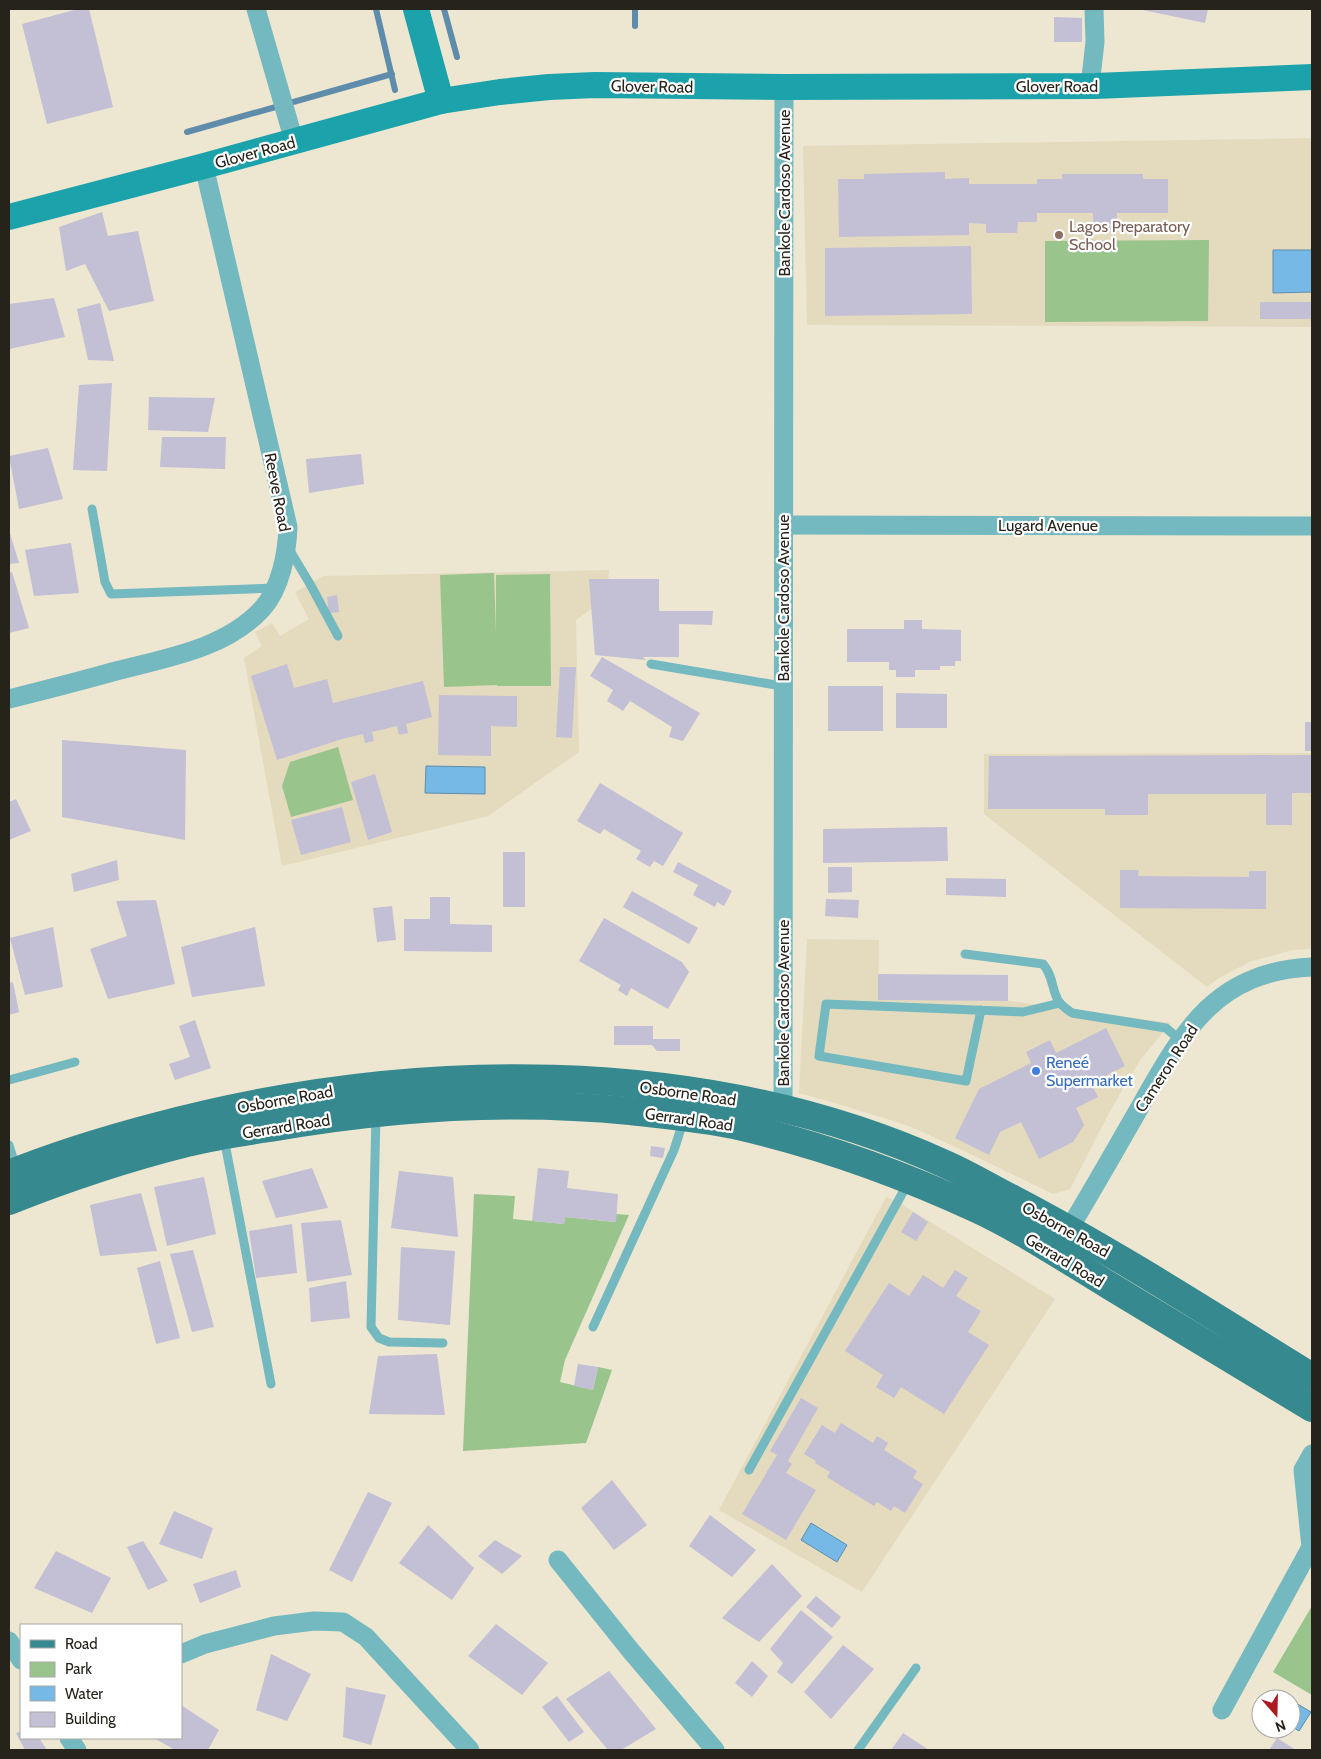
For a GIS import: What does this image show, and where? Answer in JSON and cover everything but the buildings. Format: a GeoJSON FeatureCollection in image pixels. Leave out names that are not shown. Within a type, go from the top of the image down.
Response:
{"type":"FeatureCollection","features":[{"type":"Feature","properties":{"kind":"main road","name":"Osborne Road"},"geometry":{"type":"LineString","coordinates":[[13,1172],[110,1138],[189,1117],[254,1103],[383,1085],[499,1078],[576,1079],[720,1096],[783,1109],[862,1132],[946,1164],[1069,1229],[1312,1377]]}},
{"type":"Feature","properties":{"kind":"main road","name":"Gerrard Road"},"geometry":{"type":"LineString","coordinates":[[9,1201],[52,1184],[189,1142],[301,1122],[376,1112],[466,1106],[540,1105],[604,1108],[684,1117],[732,1125],[791,1139],[851,1157],[981,1211],[1050,1250],[1312,1408]]}},
{"type":"Feature","properties":{"kind":"street"},"geometry":{"type":"LineString","coordinates":[[256,9],[294,141]]}},
{"type":"Feature","properties":{"kind":"street"},"geometry":{"type":"LineString","coordinates":[[416,9],[441,101]]}},
{"type":"Feature","properties":{"kind":"street"},"geometry":{"type":"LineString","coordinates":[[1090,86],[1095,42],[1094,9]]}},
{"type":"Feature","properties":{"kind":"street","name":"Glover Road"},"geometry":{"type":"LineString","coordinates":[[9,217],[441,101],[500,92],[596,85],[784,87],[1090,86],[1312,77]]}},
{"type":"Feature","properties":{"kind":"street","name":"Bankole Cardoso Avenue"},"geometry":{"type":"LineString","coordinates":[[783,1109],[784,87]]}},
{"type":"Feature","properties":{"kind":"street","name":"Reeve Road"},"geometry":{"type":"LineString","coordinates":[[9,699],[187,653],[240,628],[263,608],[275,588],[287,546],[288,526],[204,166]]}},
{"type":"Feature","properties":{"kind":"street","name":"Lugard Avenue"},"geometry":{"type":"LineString","coordinates":[[784,525],[1312,526]]}},
{"type":"Feature","properties":{"kind":"street","name":"Cameron Road"},"geometry":{"type":"LineString","coordinates":[[1069,1229],[1180,1040],[1208,1006],[1234,989],[1268,974],[1312,967]]}},
{"type":"Feature","properties":{"kind":"street"},"geometry":{"type":"LineString","coordinates":[[1222,1710],[1311,1547],[1303,1470],[1312,1454]]}},
{"type":"Feature","properties":{"kind":"street"},"geometry":{"type":"LineString","coordinates":[[558,1560],[631,1651],[715,1750]]}},
{"type":"Feature","properties":{"kind":"street"},"geometry":{"type":"LineString","coordinates":[[182,1654],[205,1644],[274,1626],[314,1622],[343,1622],[366,1637],[470,1750]]}},
{"type":"Feature","properties":{"kind":"street"},"geometry":{"type":"LineString","coordinates":[[9,1641],[20,1658]]}},
{"type":"Feature","properties":{"kind":"lane"},"geometry":{"type":"LineString","coordinates":[[92,509],[105,582],[111,594],[275,588]]}},
{"type":"Feature","properties":{"kind":"lane"},"geometry":{"type":"LineString","coordinates":[[287,546],[338,636]]}},
{"type":"Feature","properties":{"kind":"lane"},"geometry":{"type":"LineString","coordinates":[[651,664],[782,686]]}},
{"type":"Feature","properties":{"kind":"lane"},"geometry":{"type":"LineString","coordinates":[[964,954],[1043,964],[1050,973],[1054,990],[1060,1003],[1072,1013],[1166,1028],[1180,1040]]}},
{"type":"Feature","properties":{"kind":"lane"},"geometry":{"type":"LineString","coordinates":[[981,1010],[966,1081],[819,1056],[826,1004],[981,1010],[1022,1012],[1060,1003]]}},
{"type":"Feature","properties":{"kind":"lane"},"geometry":{"type":"LineString","coordinates":[[9,1080],[75,1062]]}},
{"type":"Feature","properties":{"kind":"lane"},"geometry":{"type":"LineString","coordinates":[[376,1112],[371,1327],[379,1338],[389,1342],[443,1343]]}},
{"type":"Feature","properties":{"kind":"lane"},"geometry":{"type":"LineString","coordinates":[[593,1327],[674,1150],[684,1117]]}},
{"type":"Feature","properties":{"kind":"lane"},"geometry":{"type":"LineString","coordinates":[[224,1136],[270,1384]]}},
{"type":"Feature","properties":{"kind":"lane"},"geometry":{"type":"LineString","coordinates":[[9,1145],[13,1172]]}},
{"type":"Feature","properties":{"kind":"lane"},"geometry":{"type":"LineString","coordinates":[[748,1470],[910,1180]]}},
{"type":"Feature","properties":{"kind":"lane"},"geometry":{"type":"LineString","coordinates":[[858,1750],[916,1668]]}},
{"type":"Feature","properties":{"kind":"shaded area","name":"Lagos Preparatory School"},"geometry":{"type":"Polygon","coordinates":[[[1312,138],[1312,327],[807,325],[803,146],[1312,138]]]}},
{"type":"Feature","properties":{"kind":"shaded area"},"geometry":{"type":"Polygon","coordinates":[[[609,570],[607,597],[576,620],[579,752],[488,816],[282,866],[244,658],[262,646],[255,632],[272,623],[280,636],[309,619],[295,592],[324,576],[609,570]]]}},
{"type":"Feature","properties":{"kind":"shaded area"},"geometry":{"type":"Polygon","coordinates":[[[1312,753],[1312,949],[1292,950],[1249,962],[1219,978],[1207,987],[984,814],[984,754],[1312,753]]]}},
{"type":"Feature","properties":{"kind":"shaded area"},"geometry":{"type":"Polygon","coordinates":[[[807,939],[879,940],[878,999],[1008,1001],[1171,1023],[1140,1060],[1109,1113],[1070,1189],[1053,1194],[909,1126],[799,1093],[807,939]]]}},
{"type":"Feature","properties":{"kind":"shaded area"},"geometry":{"type":"Polygon","coordinates":[[[886,1197],[898,1202],[1055,1299],[862,1592],[719,1510],[886,1197]]]}},
{"type":"Feature","properties":{"kind":"green space"},"geometry":{"type":"Polygon","coordinates":[[[1209,240],[1208,321],[1045,322],[1045,241],[1209,240]]]}},
{"type":"Feature","properties":{"kind":"green space"},"geometry":{"type":"Polygon","coordinates":[[[494,573],[496,634],[496,575],[550,574],[551,686],[497,685],[444,687],[440,575],[494,573]]]}},
{"type":"Feature","properties":{"kind":"green space"},"geometry":{"type":"Polygon","coordinates":[[[338,747],[353,800],[291,817],[282,786],[290,762],[338,747]]]}},
{"type":"Feature","properties":{"kind":"green space"},"geometry":{"type":"Polygon","coordinates":[[[474,1194],[515,1196],[513,1219],[564,1224],[565,1217],[615,1222],[616,1214],[629,1215],[565,1360],[560,1382],[593,1390],[598,1367],[612,1370],[586,1443],[463,1451],[474,1194]]]}},
{"type":"Feature","properties":{"kind":"green space"},"geometry":{"type":"Polygon","coordinates":[[[1312,1606],[1312,1695],[1273,1672],[1312,1606]]]}},
{"type":"Feature","properties":{"kind":"water"},"geometry":{"type":"Polygon","coordinates":[[[1273,250],[1312,250],[1312,292],[1273,293],[1273,250]]]}},
{"type":"Feature","properties":{"kind":"water"},"geometry":{"type":"Polygon","coordinates":[[[426,766],[485,767],[485,794],[425,793],[426,766]]]}},
{"type":"Feature","properties":{"kind":"water"},"geometry":{"type":"Polygon","coordinates":[[[811,1523],[847,1545],[837,1562],[801,1540],[811,1523]]]}},
{"type":"Feature","properties":{"kind":"water"},"geometry":{"type":"Polygon","coordinates":[[[1301,1706],[1311,1712],[1301,1728],[1301,1706]]]}},
{"type":"Feature","properties":{"kind":"waterway"},"geometry":{"type":"LineString","coordinates":[[376,9],[395,90]]}},
{"type":"Feature","properties":{"kind":"waterway"},"geometry":{"type":"LineString","coordinates":[[444,9],[457,57]]}},
{"type":"Feature","properties":{"kind":"waterway"},"geometry":{"type":"LineString","coordinates":[[635,9],[635,26]]}},
{"type":"Feature","properties":{"kind":"waterway"},"geometry":{"type":"LineString","coordinates":[[187,132],[392,74]]}},
{"type":"Feature","properties":{"kind":"place","name":"Lagos Preparatory School"},"geometry":{"type":"Point","coordinates":[1059,235]}},
{"type":"Feature","properties":{"kind":"place","name":"Reneé Supermarket"},"geometry":{"type":"Point","coordinates":[1036,1071]}}]}
